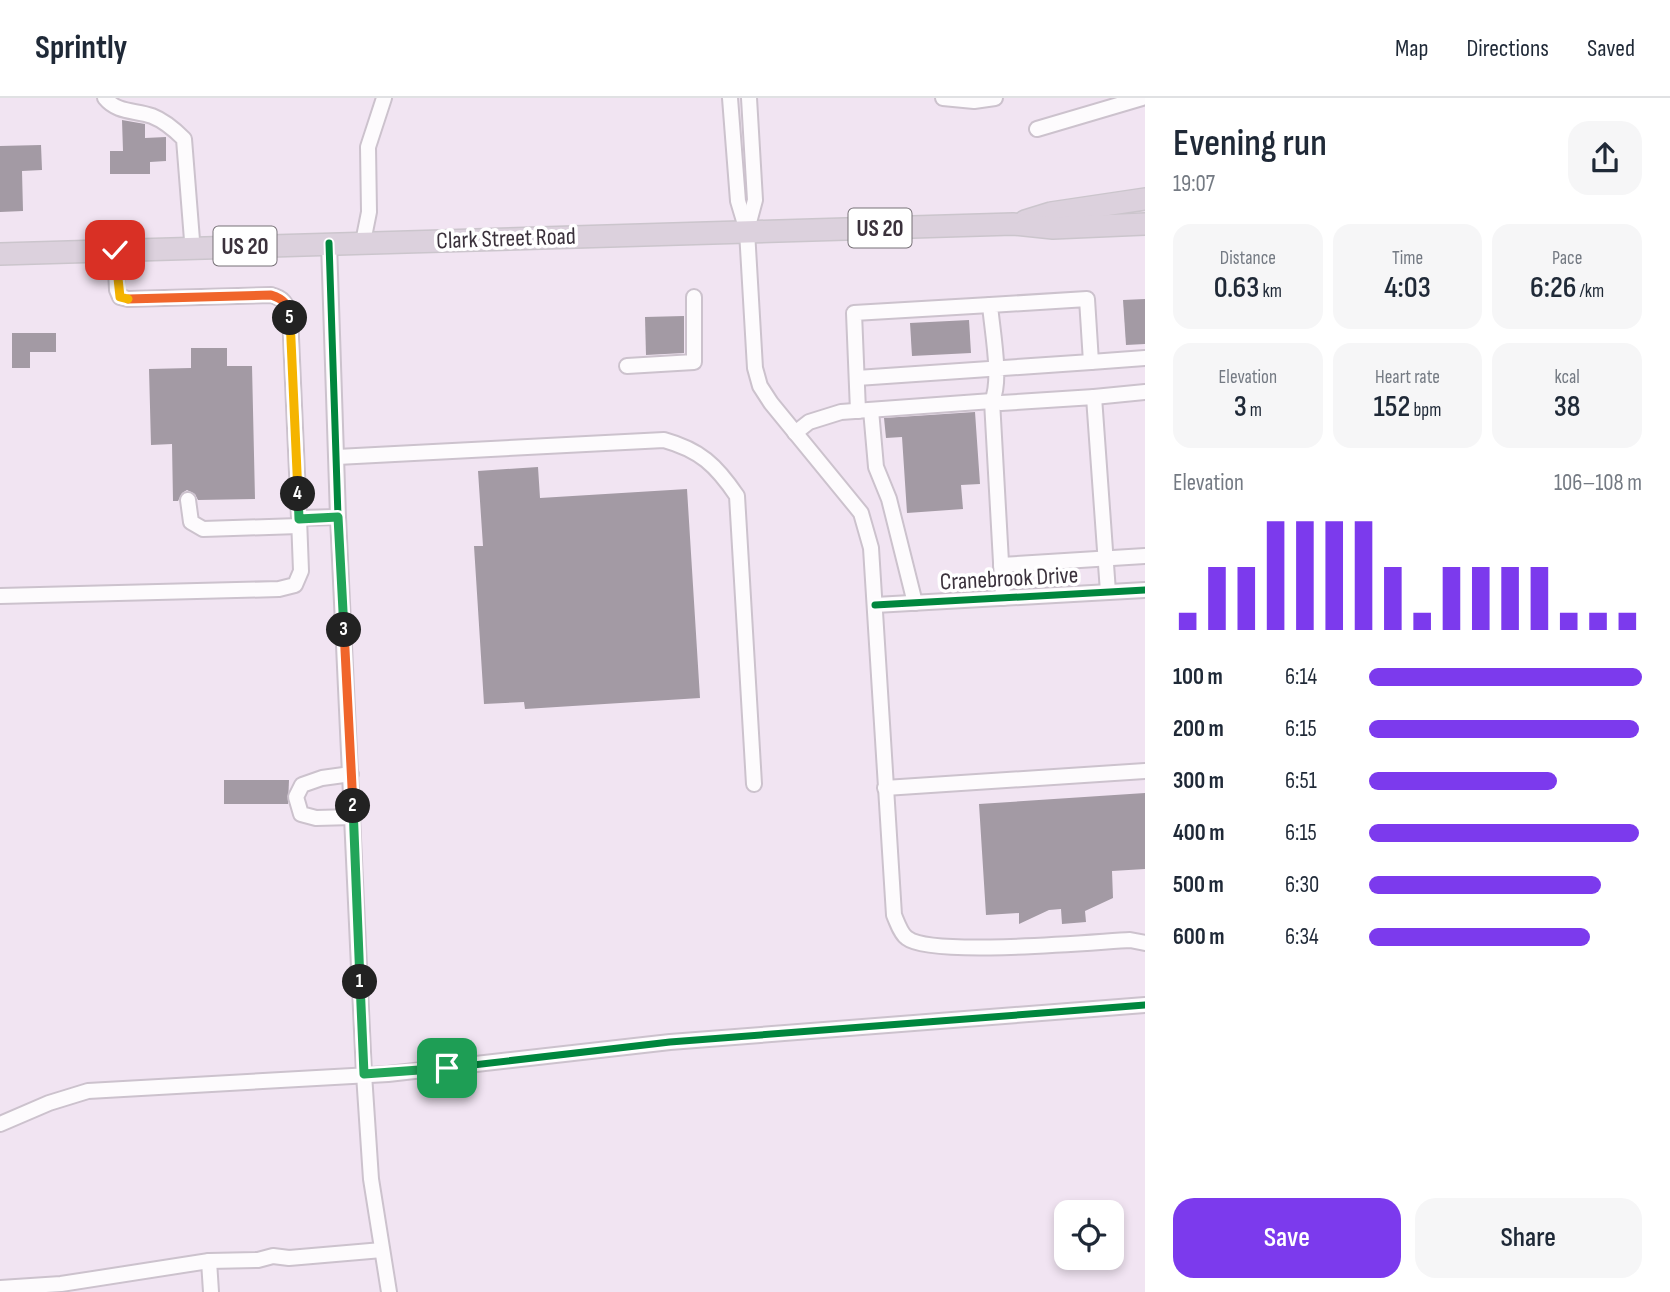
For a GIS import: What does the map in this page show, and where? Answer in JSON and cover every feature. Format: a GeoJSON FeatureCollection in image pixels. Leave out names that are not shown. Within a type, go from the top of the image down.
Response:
{"type":"FeatureCollection","features":[{"type":"Feature","properties":{"kind":"highway","name":"Clark Street Road"},"geometry":{"type":"LineString","coordinates":[[1013,224],[1051,213],[1145,199]]}},
{"type":"Feature","properties":{"kind":"highway","name":"Clark Street Road"},"geometry":{"type":"LineString","coordinates":[[0,254],[1013,224],[1053,228],[1145,224]]}},
{"type":"Feature","properties":{"kind":"street"},"geometry":{"type":"LineString","coordinates":[[105,98],[111,106],[153,116],[184,139],[192,240]]}},
{"type":"Feature","properties":{"kind":"street"},"geometry":{"type":"LineString","coordinates":[[363,242],[369,212],[368,148],[384,98]]}},
{"type":"Feature","properties":{"kind":"street"},"geometry":{"type":"LineString","coordinates":[[730,98],[738,201],[747,231],[755,368],[766,395],[862,513],[872,548],[894,915],[905,937],[924,947],[971,948],[1130,940],[1145,943]]}},
{"type":"Feature","properties":{"kind":"street"},"geometry":{"type":"LineString","coordinates":[[747,231],[755,200],[748,98]]}},
{"type":"Feature","properties":{"kind":"street"},"geometry":{"type":"LineString","coordinates":[[943,98],[974,102],[995,98]]}},
{"type":"Feature","properties":{"kind":"street"},"geometry":{"type":"LineString","coordinates":[[1037,130],[1142,98]]}},
{"type":"Feature","properties":{"kind":"street"},"geometry":{"type":"LineString","coordinates":[[329,243],[338,517],[364,1074],[371,1179],[389,1292]]}},
{"type":"Feature","properties":{"kind":"street"},"geometry":{"type":"LineString","coordinates":[[0,596],[279,589],[295,585],[301,571],[290,315],[286,304],[271,295],[128,299],[120,297],[115,250]]}},
{"type":"Feature","properties":{"kind":"street"},"geometry":{"type":"LineString","coordinates":[[627,366],[694,362],[694,297]]}},
{"type":"Feature","properties":{"kind":"street"},"geometry":{"type":"LineString","coordinates":[[915,603],[889,499],[876,467],[857,377],[854,313],[1087,299],[1091,362]]}},
{"type":"Feature","properties":{"kind":"street"},"geometry":{"type":"LineString","coordinates":[[990,305],[996,392],[992,401],[1003,598]]}},
{"type":"Feature","properties":{"kind":"street"},"geometry":{"type":"LineString","coordinates":[[857,377],[1145,358]]}},
{"type":"Feature","properties":{"kind":"street"},"geometry":{"type":"LineString","coordinates":[[795,433],[809,422],[824,416],[864,410],[1145,392]]}},
{"type":"Feature","properties":{"kind":"street"},"geometry":{"type":"LineString","coordinates":[[1094,397],[1108,592]]}},
{"type":"Feature","properties":{"kind":"street"},"geometry":{"type":"LineString","coordinates":[[337,457],[664,440],[690,447],[722,474],[737,496],[754,784]]}},
{"type":"Feature","properties":{"kind":"street"},"geometry":{"type":"LineString","coordinates":[[188,500],[191,522],[196,527],[299,522],[338,517]]}},
{"type":"Feature","properties":{"kind":"street"},"geometry":{"type":"LineString","coordinates":[[1001,565],[1145,556]]}},
{"type":"Feature","properties":{"kind":"street","name":"Cranebrook Drive"},"geometry":{"type":"LineString","coordinates":[[875,605],[1145,590]]}},
{"type":"Feature","properties":{"kind":"street"},"geometry":{"type":"LineString","coordinates":[[885,788],[1145,771]]}},
{"type":"Feature","properties":{"kind":"street"},"geometry":{"type":"LineString","coordinates":[[351,774],[322,778],[302,785],[296,797],[301,814],[316,818],[353,817]]}},
{"type":"Feature","properties":{"kind":"street"},"geometry":{"type":"LineString","coordinates":[[0,1124],[49,1103],[88,1091],[447,1068],[670,1042],[1145,1005]]}},
{"type":"Feature","properties":{"kind":"street"},"geometry":{"type":"LineString","coordinates":[[0,1288],[61,1284],[209,1261],[258,1260],[265,1264],[284,1263],[289,1258],[382,1250]]}},
{"type":"Feature","properties":{"kind":"street"},"geometry":{"type":"LineString","coordinates":[[209,1261],[212,1292]]}},
{"type":"Feature","properties":{"kind":"building"},"geometry":{"type":"Polygon","coordinates":[[[122,120],[145,124],[145,138],[166,137],[166,161],[150,162],[150,174],[110,174],[110,151],[123,151],[122,120]]]}},
{"type":"Feature","properties":{"kind":"building"},"geometry":{"type":"Polygon","coordinates":[[[41,145],[42,170],[22,171],[23,211],[0,212],[0,146],[41,145]]]}},
{"type":"Feature","properties":{"kind":"building"},"geometry":{"type":"Polygon","coordinates":[[[1145,299],[1145,344],[1126,345],[1123,300],[1145,299]]]}},
{"type":"Feature","properties":{"kind":"building"},"geometry":{"type":"Polygon","coordinates":[[[684,316],[684,353],[646,355],[645,317],[684,316]]]}},
{"type":"Feature","properties":{"kind":"building"},"geometry":{"type":"Polygon","coordinates":[[[969,320],[971,353],[912,356],[910,323],[969,320]]]}},
{"type":"Feature","properties":{"kind":"building"},"geometry":{"type":"Polygon","coordinates":[[[12,333],[56,333],[56,352],[30,352],[30,368],[12,368],[12,333]]]}},
{"type":"Feature","properties":{"kind":"building"},"geometry":{"type":"Polygon","coordinates":[[[191,348],[227,348],[227,366],[252,366],[255,499],[198,500],[195,494],[187,490],[178,501],[173,501],[172,444],[151,445],[149,369],[191,368],[191,348]]]}},
{"type":"Feature","properties":{"kind":"building"},"geometry":{"type":"Polygon","coordinates":[[[975,412],[980,484],[961,485],[963,509],[907,513],[902,437],[886,438],[884,418],[975,412]]]}},
{"type":"Feature","properties":{"kind":"building"},"geometry":{"type":"Polygon","coordinates":[[[538,467],[540,498],[687,489],[700,698],[525,709],[524,702],[484,704],[474,546],[483,546],[478,471],[538,467]]]}},
{"type":"Feature","properties":{"kind":"building"},"geometry":{"type":"Polygon","coordinates":[[[224,780],[289,780],[288,804],[224,804],[224,780]]]}},
{"type":"Feature","properties":{"kind":"building"},"geometry":{"type":"Polygon","coordinates":[[[1145,793],[1145,869],[1112,871],[1113,898],[1085,911],[1086,922],[1062,924],[1061,909],[1049,910],[1019,924],[1019,913],[986,915],[979,804],[1145,793]]]}},
{"type":"Feature","properties":{"kind":"cycle path"},"geometry":{"type":"LineString","coordinates":[[329,243],[338,517],[364,1074],[447,1068],[670,1042],[1145,1005]]}},
{"type":"Feature","properties":{"kind":"cycle path"},"geometry":{"type":"LineString","coordinates":[[875,605],[1145,590]]}},
{"type":"Feature","properties":{"kind":"route"},"geometry":{"type":"LineString","coordinates":[[115,250],[117,290],[120,297],[128,299],[271,295],[286,304],[290,315],[299,519],[338,517],[364,1074],[447,1068]]}}]}
